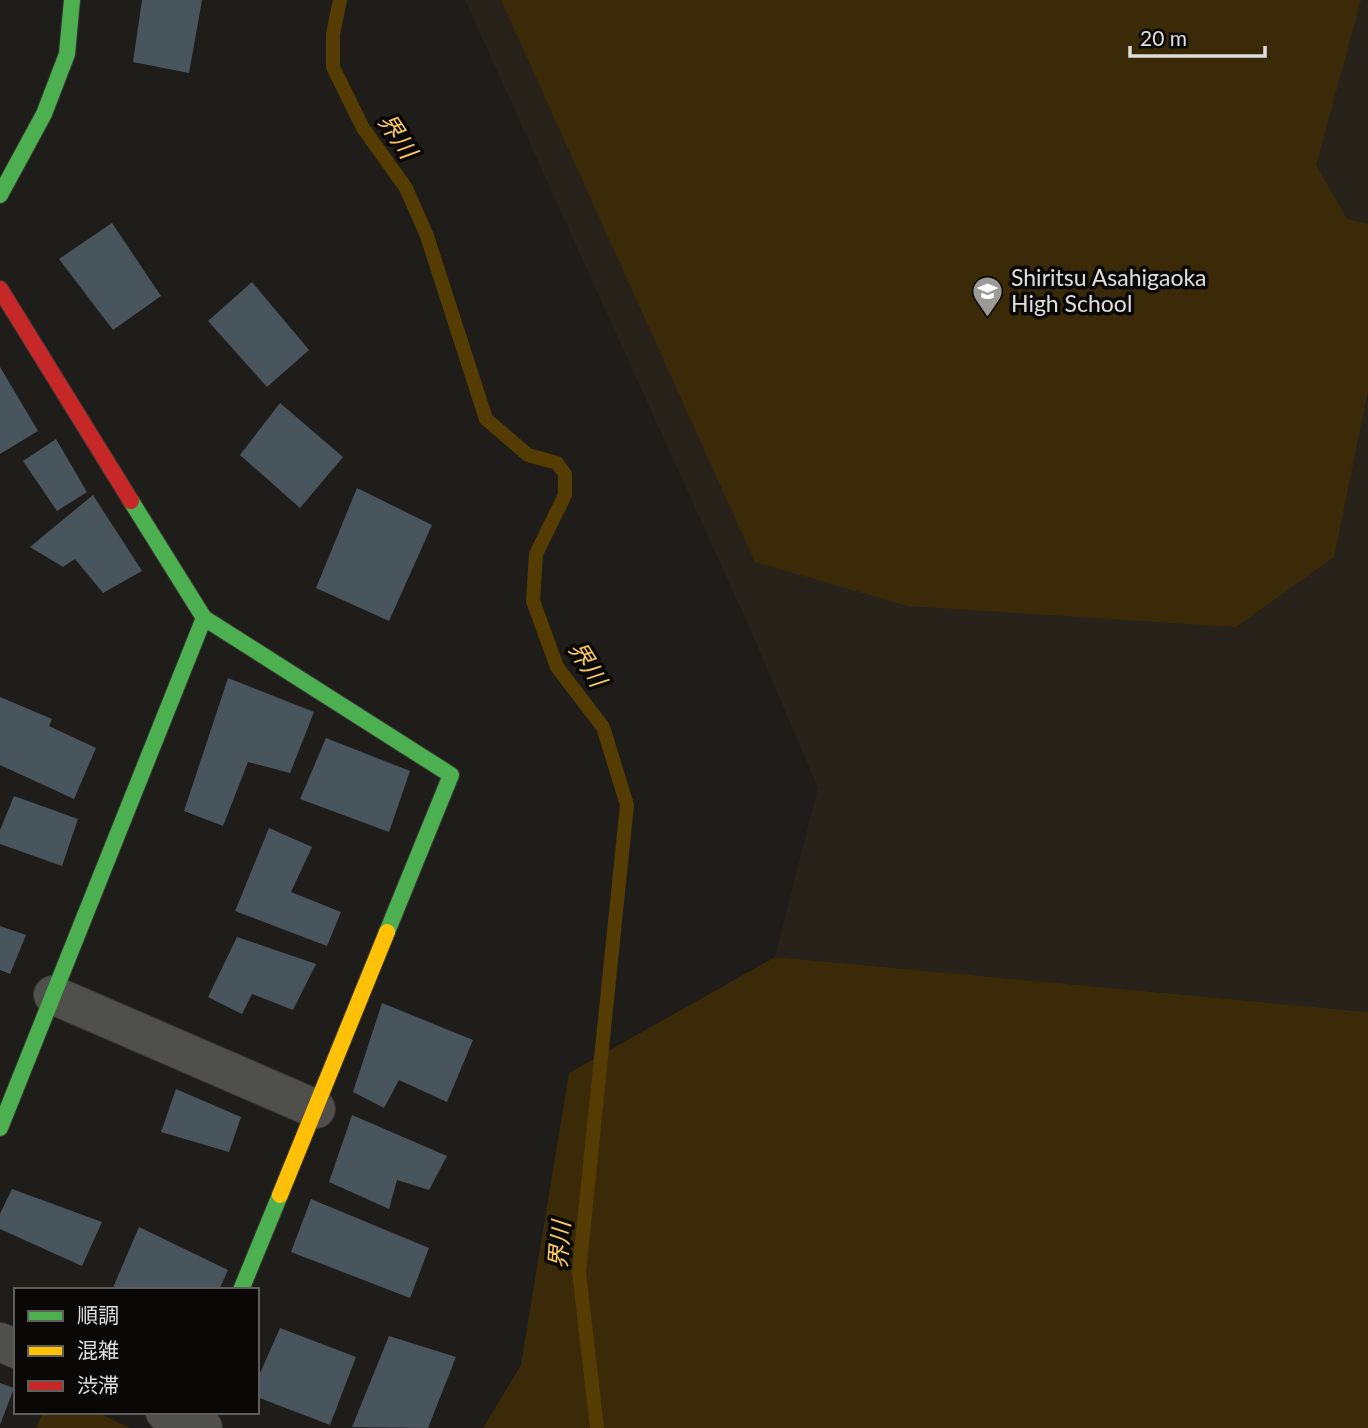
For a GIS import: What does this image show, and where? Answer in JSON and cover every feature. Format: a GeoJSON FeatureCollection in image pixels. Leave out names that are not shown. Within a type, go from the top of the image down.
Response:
{"type":"FeatureCollection","features":[{"type":"Feature","properties":{"kind":"street"},"geometry":{"type":"LineString","coordinates":[[0,195],[44,114],[67,54],[72,0]]}},
{"type":"Feature","properties":{"kind":"street"},"geometry":{"type":"LineString","coordinates":[[0,289],[204,618],[451,775],[242,1288]]}},
{"type":"Feature","properties":{"kind":"street"},"geometry":{"type":"LineString","coordinates":[[0,1128],[204,618]]}},
{"type":"Feature","properties":{"kind":"street"},"geometry":{"type":"LineString","coordinates":[[53,995],[316,1109]]}},
{"type":"Feature","properties":{"kind":"shaded area","name":"Shiritsu Asahigaoka High School"},"geometry":{"type":"Polygon","coordinates":[[[465,0],[1368,0],[1368,1012],[775,957],[818,788],[751,631],[465,0]]]}},
{"type":"Feature","properties":{"kind":"shaded area","name":"Shiritsu Asahigaoka High School"},"geometry":{"type":"Polygon","coordinates":[[[501,0],[1361,0],[1316,165],[1347,219],[1368,224],[1368,390],[1334,557],[1236,627],[908,606],[755,562],[501,0]]]}},
{"type":"Feature","properties":{"kind":"shaded area"},"geometry":{"type":"Polygon","coordinates":[[[775,957],[1368,1012],[1368,1428],[483,1428],[521,1365],[569,1073],[775,957]]]}},
{"type":"Feature","properties":{"kind":"shaded area"},"geometry":{"type":"Polygon","coordinates":[[[42,1414],[100,1414],[130,1428],[36,1428],[42,1414]]]}},
{"type":"Feature","properties":{"kind":"building"},"geometry":{"type":"Polygon","coordinates":[[[142,0],[202,0],[189,73],[133,62],[142,0]]]}},
{"type":"Feature","properties":{"kind":"building"},"geometry":{"type":"Polygon","coordinates":[[[112,223],[161,296],[113,330],[59,259],[112,223]]]}},
{"type":"Feature","properties":{"kind":"building"},"geometry":{"type":"Polygon","coordinates":[[[252,282],[309,350],[267,387],[208,321],[252,282]]]}},
{"type":"Feature","properties":{"kind":"building"},"geometry":{"type":"Polygon","coordinates":[[[0,367],[38,431],[0,454],[0,367]]]}},
{"type":"Feature","properties":{"kind":"building"},"geometry":{"type":"Polygon","coordinates":[[[280,403],[343,457],[300,508],[240,455],[280,403]]]}},
{"type":"Feature","properties":{"kind":"building"},"geometry":{"type":"Polygon","coordinates":[[[56,439],[87,492],[57,511],[23,461],[56,439]]]}},
{"type":"Feature","properties":{"kind":"building"},"geometry":{"type":"Polygon","coordinates":[[[357,488],[432,525],[389,621],[316,588],[357,488]]]}},
{"type":"Feature","properties":{"kind":"building"},"geometry":{"type":"Polygon","coordinates":[[[93,495],[142,571],[103,593],[75,559],[63,567],[30,547],[93,495]]]}},
{"type":"Feature","properties":{"kind":"building"},"geometry":{"type":"Polygon","coordinates":[[[228,678],[314,712],[290,773],[248,762],[223,826],[184,811],[228,678]]]}},
{"type":"Feature","properties":{"kind":"building"},"geometry":{"type":"Polygon","coordinates":[[[0,697],[52,719],[49,726],[96,748],[74,799],[0,765],[0,697]]]}},
{"type":"Feature","properties":{"kind":"building"},"geometry":{"type":"Polygon","coordinates":[[[326,738],[410,771],[389,832],[300,799],[326,738]]]}},
{"type":"Feature","properties":{"kind":"building"},"geometry":{"type":"Polygon","coordinates":[[[14,796],[78,819],[62,866],[0,844],[0,830],[14,796]]]}},
{"type":"Feature","properties":{"kind":"building"},"geometry":{"type":"Polygon","coordinates":[[[269,828],[312,847],[291,892],[341,912],[327,946],[235,911],[269,828]]]}},
{"type":"Feature","properties":{"kind":"building"},"geometry":{"type":"Polygon","coordinates":[[[0,926],[26,935],[10,974],[0,970],[0,926]]]}},
{"type":"Feature","properties":{"kind":"building"},"geometry":{"type":"Polygon","coordinates":[[[237,937],[316,964],[293,1010],[252,994],[242,1014],[208,997],[237,937]]]}},
{"type":"Feature","properties":{"kind":"building"},"geometry":{"type":"Polygon","coordinates":[[[382,1003],[473,1040],[447,1102],[399,1080],[384,1108],[353,1092],[382,1003]]]}},
{"type":"Feature","properties":{"kind":"building"},"geometry":{"type":"Polygon","coordinates":[[[176,1089],[241,1117],[229,1152],[161,1132],[176,1089]]]}},
{"type":"Feature","properties":{"kind":"building"},"geometry":{"type":"Polygon","coordinates":[[[352,1115],[447,1156],[429,1190],[397,1180],[389,1209],[329,1182],[352,1115]]]}},
{"type":"Feature","properties":{"kind":"building"},"geometry":{"type":"Polygon","coordinates":[[[12,1189],[102,1222],[82,1266],[0,1229],[0,1214],[12,1189]]]}},
{"type":"Feature","properties":{"kind":"building"},"geometry":{"type":"Polygon","coordinates":[[[311,1199],[429,1248],[410,1298],[291,1252],[311,1199]]]}},
{"type":"Feature","properties":{"kind":"building"},"geometry":{"type":"Polygon","coordinates":[[[139,1227],[228,1270],[220,1288],[113,1288],[139,1227]]]}},
{"type":"Feature","properties":{"kind":"building"},"geometry":{"type":"Polygon","coordinates":[[[280,1328],[356,1357],[330,1425],[259,1398],[259,1375],[280,1328]]]}},
{"type":"Feature","properties":{"kind":"building"},"geometry":{"type":"Polygon","coordinates":[[[389,1336],[456,1357],[428,1428],[352,1427],[389,1336]]]}},
{"type":"Feature","properties":{"kind":"building"},"geometry":{"type":"Polygon","coordinates":[[[0,1383],[14,1388],[0,1425],[0,1383]]]}},
{"type":"Feature","properties":{"kind":"waterway","name":"界川"},"geometry":{"type":"LineString","coordinates":[[340,0],[333,34],[333,67],[363,128],[406,188],[427,236],[486,419],[528,455],[557,463],[565,474],[565,495],[536,554],[533,601],[557,667],[603,727],[627,805],[579,1272],[597,1428]]}},
{"type":"Feature","properties":{"kind":"traffic: fast"},"geometry":{"type":"LineString","coordinates":[[0,195],[44,114],[67,54],[72,0]]}},
{"type":"Feature","properties":{"kind":"traffic: fast"},"geometry":{"type":"LineString","coordinates":[[0,1128],[204,618],[131,501]]}},
{"type":"Feature","properties":{"kind":"traffic: fast"},"geometry":{"type":"LineString","coordinates":[[204,618],[451,775],[387,932]]}},
{"type":"Feature","properties":{"kind":"traffic: fast"},"geometry":{"type":"LineString","coordinates":[[242,1288],[280,1195]]}},
{"type":"Feature","properties":{"kind":"traffic: slow"},"geometry":{"type":"LineString","coordinates":[[280,1195],[387,932]]}},
{"type":"Feature","properties":{"kind":"traffic: jam"},"geometry":{"type":"LineString","coordinates":[[0,289],[131,501]]}},
{"type":"Feature","properties":{"kind":"place","name":"Shiritsu Asahigaoka High School"},"geometry":{"type":"Point","coordinates":[988,318]}}]}
